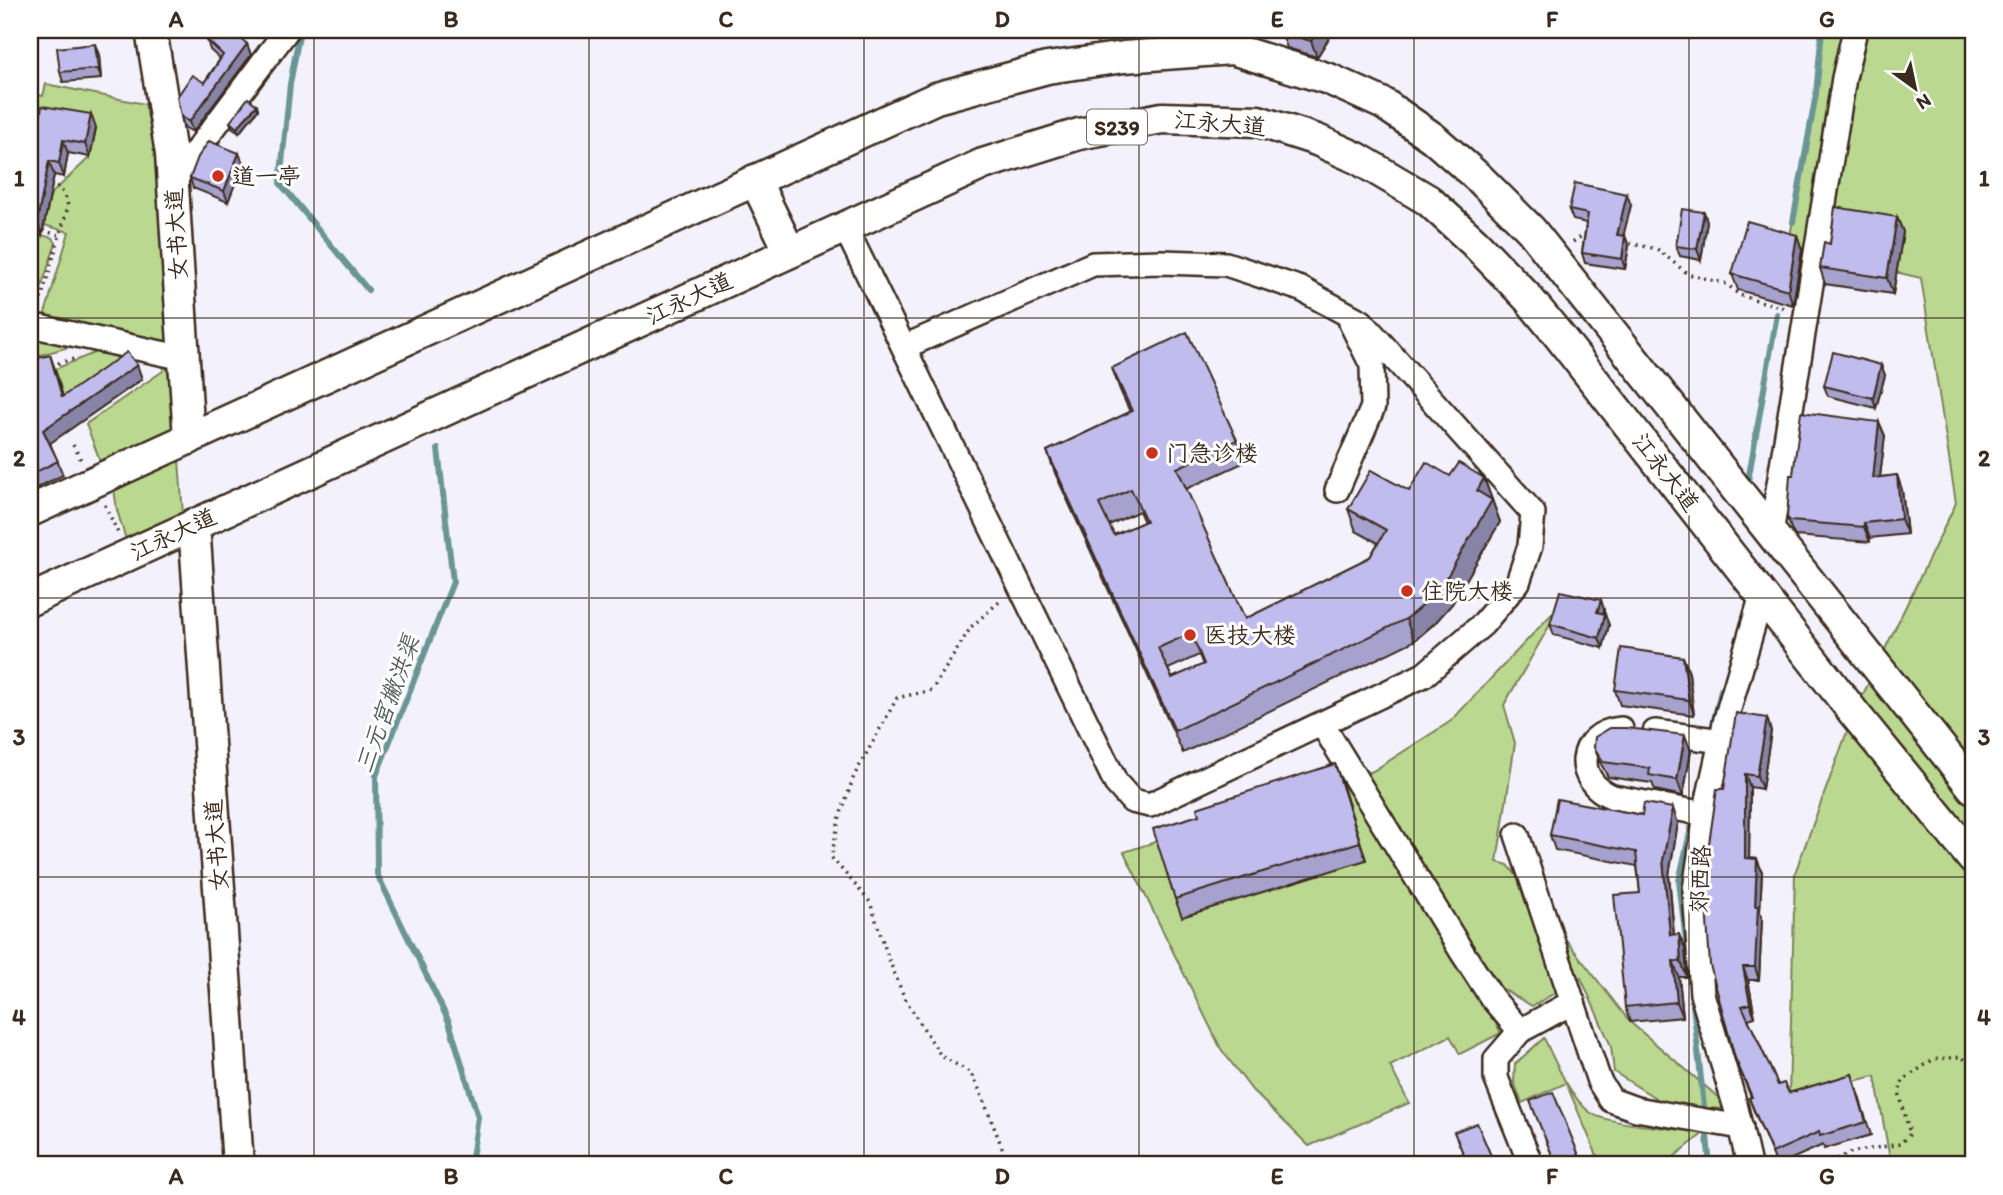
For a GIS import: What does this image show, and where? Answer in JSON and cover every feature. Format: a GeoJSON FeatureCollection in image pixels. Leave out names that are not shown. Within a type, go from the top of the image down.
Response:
{"type":"FeatureCollection","features":[{"type":"Feature","properties":{"kind":"main road","name":"女书大道"},"geometry":{"type":"LineString","coordinates":[[151,30],[171,154],[189,439]]}},
{"type":"Feature","properties":{"kind":"main road","name":"江永大道"},"geometry":{"type":"LineString","coordinates":[[30,511],[936,98],[1047,68],[1124,57],[1232,49],[1329,79],[1384,104],[1433,138],[1481,180],[1531,230],[1973,789]]}},
{"type":"Feature","properties":{"kind":"main road","name":"江永大道"},"geometry":{"type":"LineString","coordinates":[[30,600],[983,164],[1079,134],[1163,118],[1258,121],[1317,140],[1357,158],[1428,200],[1485,253],[1552,327],[1973,859]]}},
{"type":"Feature","properties":{"kind":"main road"},"geometry":{"type":"LineString","coordinates":[[755,180],[790,252]]}},
{"type":"Feature","properties":{"kind":"main road","name":"女书大道"},"geometry":{"type":"LineString","coordinates":[[194,524],[238,1165]]}},
{"type":"Feature","properties":{"kind":"street"},"geometry":{"type":"LineString","coordinates":[[173,182],[287,30]]}},
{"type":"Feature","properties":{"kind":"street"},"geometry":{"type":"LineString","coordinates":[[1771,534],[1844,78],[1856,30]]}},
{"type":"Feature","properties":{"kind":"street"},"geometry":{"type":"LineString","coordinates":[[845,227],[1116,783],[1132,802],[1150,805],[1424,675],[1483,624],[1518,582],[1530,546],[1533,513],[1362,322],[1301,289],[1226,264],[1093,264],[904,347]]}},
{"type":"Feature","properties":{"kind":"street"},"geometry":{"type":"LineString","coordinates":[[1337,490],[1373,407],[1373,365],[1347,314]]}},
{"type":"Feature","properties":{"kind":"street"},"geometry":{"type":"LineString","coordinates":[[32,326],[184,358]]}},
{"type":"Feature","properties":{"kind":"street","name":"郊西路"},"geometry":{"type":"LineString","coordinates":[[1749,1165],[1741,1127],[1702,994],[1695,890],[1698,812],[1714,740],[1762,594]]}},
{"type":"Feature","properties":{"kind":"street"},"geometry":{"type":"LineString","coordinates":[[1322,724],[1462,952],[1492,998],[1520,1031]]}},
{"type":"Feature","properties":{"kind":"street"},"geometry":{"type":"LineString","coordinates":[[1698,812],[1602,793],[1588,774],[1584,762],[1586,752],[1598,735],[1608,730],[1634,729],[1714,740]]}},
{"type":"Feature","properties":{"kind":"street"},"geometry":{"type":"LineString","coordinates":[[1517,835],[1598,1081],[1611,1100],[1636,1109],[1741,1127]]}},
{"type":"Feature","properties":{"kind":"street"},"geometry":{"type":"LineString","coordinates":[[1531,1165],[1496,1078],[1496,1059],[1520,1031],[1573,1002]]}},
{"type":"Feature","properties":{"kind":"path"},"geometry":{"type":"LineString","coordinates":[[32,326],[68,207],[62,191],[52,184],[41,182]]}},
{"type":"Feature","properties":{"kind":"path"},"geometry":{"type":"LineString","coordinates":[[43,231],[60,235]]}},
{"type":"Feature","properties":{"kind":"path"},"geometry":{"type":"LineString","coordinates":[[1551,257],[1582,236],[1594,237]]}},
{"type":"Feature","properties":{"kind":"path"},"geometry":{"type":"LineString","coordinates":[[1619,242],[1657,249],[1688,274],[1727,284],[1739,295],[1806,315]]}},
{"type":"Feature","properties":{"kind":"path"},"geometry":{"type":"LineString","coordinates":[[999,602],[971,627],[932,690],[897,698],[854,776],[840,816],[831,857],[870,902],[905,999],[942,1056],[970,1072],[1009,1165]]}},
{"type":"Feature","properties":{"kind":"path"},"geometry":{"type":"LineString","coordinates":[[1824,1165],[1852,1152],[1900,1144],[1910,1134],[1899,1092],[1903,1080],[1934,1059],[1962,1057],[1973,1067]]}},
{"type":"Feature","properties":{"kind":"green space"},"geometry":{"type":"Polygon","coordinates":[[[1822,30],[1973,30],[1973,1165],[1891,1165],[1875,1076],[1789,1096],[1795,873],[1854,713],[1956,503],[1921,278],[1788,247],[1816,94],[1822,30]]]}},
{"type":"Feature","properties":{"kind":"green space"},"geometry":{"type":"Polygon","coordinates":[[[46,84],[145,104],[161,193],[172,343],[44,317],[69,232],[44,225],[50,195],[90,157],[95,128],[30,160],[30,93],[43,96],[46,84]]]}},
{"type":"Feature","properties":{"kind":"green space"},"geometry":{"type":"Polygon","coordinates":[[[30,232],[53,238],[56,243],[33,312],[30,313],[30,232]]]}},
{"type":"Feature","properties":{"kind":"green space"},"geometry":{"type":"Polygon","coordinates":[[[30,332],[83,343],[30,358],[30,332]]]}},
{"type":"Feature","properties":{"kind":"green space"},"geometry":{"type":"Polygon","coordinates":[[[106,348],[133,354],[65,405],[55,369],[106,348]]]}},
{"type":"Feature","properties":{"kind":"green space"},"geometry":{"type":"Polygon","coordinates":[[[165,363],[174,391],[183,515],[126,540],[114,489],[86,424],[163,371],[165,363]]]}},
{"type":"Feature","properties":{"kind":"green space"},"geometry":{"type":"Polygon","coordinates":[[[1563,602],[1504,705],[1515,743],[1497,862],[1508,865],[1630,1022],[1732,1109],[1670,1107],[1614,1072],[1611,1046],[1581,978],[1532,1006],[1477,974],[1478,989],[1501,1033],[1460,1054],[1450,1036],[1390,1066],[1409,1103],[1309,1146],[1252,1090],[1221,1049],[1124,852],[1373,771],[1451,721],[1563,602]]]}},
{"type":"Feature","properties":{"kind":"green space"},"geometry":{"type":"Polygon","coordinates":[[[1544,1038],[1570,1089],[1591,1113],[1613,1121],[1705,1132],[1664,1165],[1601,1165],[1566,1083],[1522,1103],[1514,1082],[1515,1064],[1544,1038]]]}},
{"type":"Feature","properties":{"kind":"building"},"geometry":{"type":"Polygon","coordinates":[[[216,30],[232,30],[247,44],[189,122],[181,116],[177,97],[192,75],[205,83],[223,55],[207,40],[216,30]]]}},
{"type":"Feature","properties":{"kind":"building"},"geometry":{"type":"Polygon","coordinates":[[[1318,30],[1311,41],[1281,32],[1318,30]]]}},
{"type":"Feature","properties":{"kind":"building"},"geometry":{"type":"Polygon","coordinates":[[[95,44],[98,69],[60,72],[57,48],[95,44]]]}},
{"type":"Feature","properties":{"kind":"building"},"geometry":{"type":"Polygon","coordinates":[[[248,98],[257,105],[237,128],[230,122],[248,98]]]}},
{"type":"Feature","properties":{"kind":"building"},"geometry":{"type":"Polygon","coordinates":[[[42,106],[91,114],[85,144],[63,140],[59,163],[49,161],[37,221],[30,220],[30,147],[34,148],[42,106]]]}},
{"type":"Feature","properties":{"kind":"building","name":"道一亭"},"geometry":{"type":"Polygon","coordinates":[[[209,141],[239,153],[224,191],[190,178],[198,157],[209,141]]]}},
{"type":"Feature","properties":{"kind":"building"},"geometry":{"type":"Polygon","coordinates":[[[1575,183],[1627,194],[1617,235],[1625,236],[1622,259],[1582,253],[1588,214],[1569,210],[1575,183]]]}},
{"type":"Feature","properties":{"kind":"building"},"geometry":{"type":"Polygon","coordinates":[[[1835,207],[1897,217],[1887,278],[1820,268],[1824,242],[1830,244],[1835,207]]]}},
{"type":"Feature","properties":{"kind":"building"},"geometry":{"type":"Polygon","coordinates":[[[1682,209],[1704,212],[1697,249],[1676,246],[1682,209]]]}},
{"type":"Feature","properties":{"kind":"building"},"geometry":{"type":"Polygon","coordinates":[[[1747,221],[1797,235],[1788,290],[1732,274],[1747,221]]]}},
{"type":"Feature","properties":{"kind":"building"},"geometry":{"type":"Polygon","coordinates":[[[1187,332],[1237,440],[1177,468],[1245,619],[1370,557],[1386,530],[1348,509],[1371,470],[1409,491],[1426,462],[1450,476],[1459,463],[1484,478],[1477,491],[1492,500],[1444,582],[1406,619],[1175,731],[1047,451],[1132,411],[1112,368],[1187,332]],[[1131,489],[1099,504],[1114,535],[1146,521],[1131,489]],[[1191,633],[1158,648],[1172,678],[1204,664],[1191,633]]]}},
{"type":"Feature","properties":{"kind":"building"},"geometry":{"type":"Polygon","coordinates":[[[127,352],[137,365],[43,430],[58,461],[30,475],[30,360],[50,355],[62,397],[127,352]]]}},
{"type":"Feature","properties":{"kind":"building"},"geometry":{"type":"Polygon","coordinates":[[[1833,352],[1881,365],[1873,398],[1824,386],[1833,352]]]}},
{"type":"Feature","properties":{"kind":"building"},"geometry":{"type":"Polygon","coordinates":[[[1801,412],[1879,422],[1873,478],[1897,475],[1901,519],[1864,523],[1864,527],[1790,521],[1787,517],[1790,475],[1793,475],[1801,412]]]}},
{"type":"Feature","properties":{"kind":"building"},"geometry":{"type":"Polygon","coordinates":[[[1560,591],[1601,600],[1597,612],[1605,614],[1599,638],[1550,624],[1560,591]]]}},
{"type":"Feature","properties":{"kind":"building"},"geometry":{"type":"Polygon","coordinates":[[[1621,648],[1683,657],[1689,700],[1615,690],[1621,648]]]}},
{"type":"Feature","properties":{"kind":"building"},"geometry":{"type":"Polygon","coordinates":[[[1736,713],[1767,718],[1757,776],[1745,774],[1745,858],[1757,859],[1755,906],[1758,906],[1755,967],[1743,967],[1750,1004],[1742,1006],[1778,1085],[1784,1083],[1789,1093],[1852,1074],[1866,1122],[1820,1136],[1819,1132],[1772,1153],[1735,1058],[1710,965],[1704,877],[1717,789],[1724,789],[1736,713]]]}},
{"type":"Feature","properties":{"kind":"building"},"geometry":{"type":"Polygon","coordinates":[[[1610,728],[1685,735],[1677,780],[1649,775],[1650,768],[1603,762],[1594,747],[1595,737],[1610,728]]]}},
{"type":"Feature","properties":{"kind":"building"},"geometry":{"type":"Polygon","coordinates":[[[1335,764],[1360,842],[1175,899],[1153,829],[1199,815],[1197,808],[1335,764]]]}},
{"type":"Feature","properties":{"kind":"building"},"geometry":{"type":"Polygon","coordinates":[[[1557,799],[1642,815],[1644,803],[1673,808],[1663,860],[1670,935],[1679,934],[1681,962],[1673,961],[1677,1002],[1625,1007],[1614,895],[1640,893],[1636,852],[1550,835],[1557,799]]]}},
{"type":"Feature","properties":{"kind":"building"},"geometry":{"type":"Polygon","coordinates":[[[1553,1092],[1583,1165],[1556,1165],[1530,1101],[1553,1092]]]}},
{"type":"Feature","properties":{"kind":"building"},"geometry":{"type":"Polygon","coordinates":[[[1477,1123],[1495,1165],[1468,1165],[1454,1132],[1477,1123]]]}},
{"type":"Feature","properties":{"kind":"waterway","name":"三元宫撇洪渠"},"geometry":{"type":"LineString","coordinates":[[300,30],[290,84],[280,183],[368,290]]}},
{"type":"Feature","properties":{"kind":"waterway"},"geometry":{"type":"LineString","coordinates":[[1793,222],[1816,94],[1822,30]]}},
{"type":"Feature","properties":{"kind":"waterway"},"geometry":{"type":"LineString","coordinates":[[1747,487],[1777,314]]}},
{"type":"Feature","properties":{"kind":"waterway","name":"三元宫撇洪渠"},"geometry":{"type":"LineString","coordinates":[[438,449],[453,582],[376,776],[377,874],[449,1022],[478,1117],[471,1165]]}},
{"type":"Feature","properties":{"kind":"waterway"},"geometry":{"type":"LineString","coordinates":[[1712,729],[1721,690]]}},
{"type":"Feature","properties":{"kind":"waterway"},"geometry":{"type":"LineString","coordinates":[[1690,977],[1679,881],[1694,815]]}},
{"type":"Feature","properties":{"kind":"waterway"},"geometry":{"type":"LineString","coordinates":[[1692,995],[1705,1116]]}},
{"type":"Feature","properties":{"kind":"waterway"},"geometry":{"type":"LineString","coordinates":[[1706,1127],[1710,1165]]}},
{"type":"Feature","properties":{"kind":"place","name":"道一亭"},"geometry":{"type":"Point","coordinates":[218,176]}},
{"type":"Feature","properties":{"kind":"place","name":"门急诊楼"},"geometry":{"type":"Point","coordinates":[1152,453]}},
{"type":"Feature","properties":{"kind":"place","name":"住院大楼"},"geometry":{"type":"Point","coordinates":[1407,591]}},
{"type":"Feature","properties":{"kind":"place","name":"医技大楼"},"geometry":{"type":"Point","coordinates":[1190,635]}}]}
